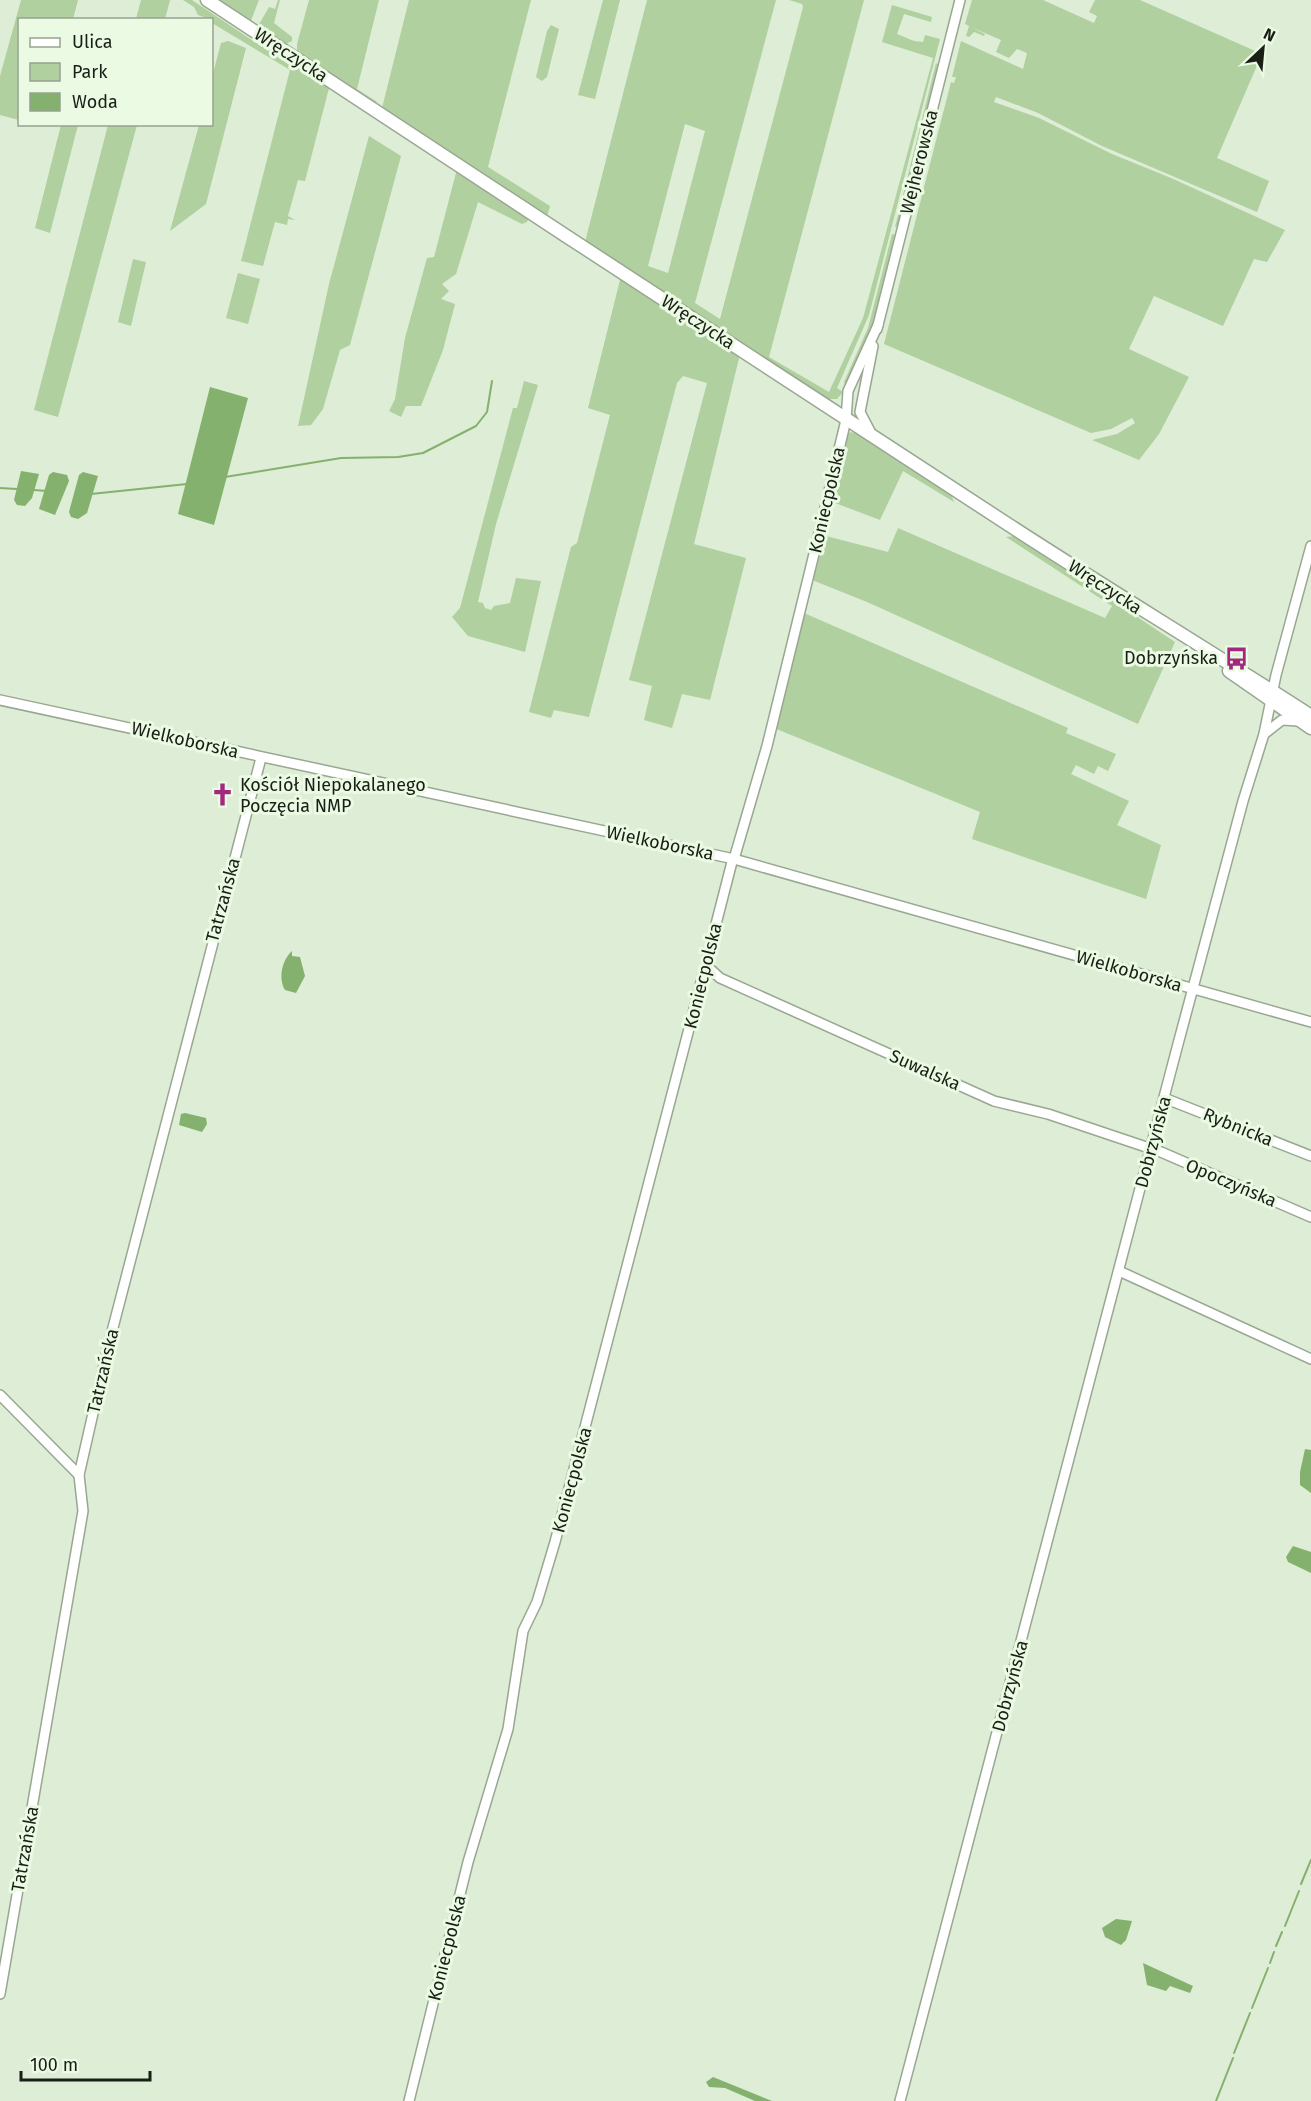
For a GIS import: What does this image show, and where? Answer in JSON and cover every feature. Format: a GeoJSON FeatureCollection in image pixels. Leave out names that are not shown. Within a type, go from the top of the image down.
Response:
{"type":"FeatureCollection","features":[{"type":"Feature","properties":{"kind":"main road","name":"Wręczycka"},"geometry":{"type":"LineString","coordinates":[[207,0],[846,420],[1190,642],[1308,722]]}},
{"type":"Feature","properties":{"kind":"main road","name":"Wręczycka"},"geometry":{"type":"LineString","coordinates":[[1272,696],[1286,699],[1308,722]]}},
{"type":"Feature","properties":{"kind":"street","name":"Wejherowska"},"geometry":{"type":"LineString","coordinates":[[861,399],[960,0]]}},
{"type":"Feature","properties":{"kind":"street","name":"Wejherowska"},"geometry":{"type":"LineString","coordinates":[[848,391],[878,325]]}},
{"type":"Feature","properties":{"kind":"street"},"geometry":{"type":"LineString","coordinates":[[818,401],[838,401],[848,391]]}},
{"type":"Feature","properties":{"kind":"street"},"geometry":{"type":"LineString","coordinates":[[846,420],[844,412],[848,391]]}},
{"type":"Feature","properties":{"kind":"street"},"geometry":{"type":"LineString","coordinates":[[846,420],[861,399]]}},
{"type":"Feature","properties":{"kind":"street"},"geometry":{"type":"LineString","coordinates":[[861,399],[861,418],[874,438]]}},
{"type":"Feature","properties":{"kind":"street","name":"Koniecpolska"},"geometry":{"type":"LineString","coordinates":[[409,2101],[468,1862],[514,1704],[524,1631],[537,1602],[555,1542],[665,1117],[704,975],[709,968],[707,959],[767,746],[846,420]]}},
{"type":"Feature","properties":{"kind":"street","name":"Dobrzyńska"},"geometry":{"type":"LineString","coordinates":[[900,2101],[1243,801],[1264,734],[1311,549]]}},
{"type":"Feature","properties":{"kind":"street","name":"Wielkoborska"},"geometry":{"type":"LineString","coordinates":[[0,700],[734,859],[1311,1022]]}},
{"type":"Feature","properties":{"kind":"street"},"geometry":{"type":"LineString","coordinates":[[1264,734],[1282,720],[1308,722]]}},
{"type":"Feature","properties":{"kind":"street","name":"Tatrzańska"},"geometry":{"type":"LineString","coordinates":[[0,1994],[83,1510],[79,1475],[112,1331],[261,758]]}},
{"type":"Feature","properties":{"kind":"street","name":"Suwalska"},"geometry":{"type":"LineString","coordinates":[[709,968],[720,978],[994,1101],[1048,1114],[1151,1150]]}},
{"type":"Feature","properties":{"kind":"street","name":"Rybnicka"},"geometry":{"type":"LineString","coordinates":[[1164,1098],[1311,1156]]}},
{"type":"Feature","properties":{"kind":"street","name":"Opoczyńska"},"geometry":{"type":"LineString","coordinates":[[1151,1150],[1311,1217]]}},
{"type":"Feature","properties":{"kind":"street"},"geometry":{"type":"LineString","coordinates":[[1119,1270],[1311,1359]]}},
{"type":"Feature","properties":{"kind":"street"},"geometry":{"type":"LineString","coordinates":[[0,1395],[79,1475]]}},
{"type":"Feature","properties":{"kind":"green space"},"geometry":{"type":"Polygon","coordinates":[[[21,0],[78,0],[73,18],[18,18],[18,120],[0,115],[0,76],[21,0]]]}},
{"type":"Feature","properties":{"kind":"green space"},"geometry":{"type":"Polygon","coordinates":[[[141,0],[170,0],[165,18],[136,18],[141,0]]]}},
{"type":"Feature","properties":{"kind":"green space"},"geometry":{"type":"Polygon","coordinates":[[[183,0],[192,0],[291,66],[293,61],[329,88],[305,181],[298,180],[288,216],[295,220],[288,219],[287,225],[275,222],[263,266],[241,261],[290,70],[213,24],[213,18],[198,15],[194,7],[183,0]]]}},
{"type":"Feature","properties":{"kind":"green space"},"geometry":{"type":"Polygon","coordinates":[[[215,0],[259,0],[250,23],[215,0]]]}},
{"type":"Feature","properties":{"kind":"green space"},"geometry":{"type":"Polygon","coordinates":[[[280,0],[274,23],[292,37],[292,41],[284,45],[257,28],[269,7],[275,9],[280,0]]]}},
{"type":"Feature","properties":{"kind":"green space"},"geometry":{"type":"Polygon","coordinates":[[[309,0],[379,0],[357,89],[377,102],[374,103],[297,54],[297,44],[309,0]]]}},
{"type":"Feature","properties":{"kind":"green space"},"geometry":{"type":"Polygon","coordinates":[[[409,0],[531,0],[488,167],[550,206],[547,217],[382,108],[409,0]]]}},
{"type":"Feature","properties":{"kind":"green space"},"geometry":{"type":"Polygon","coordinates":[[[603,0],[620,0],[595,99],[578,95],[603,0]]]}},
{"type":"Feature","properties":{"kind":"green space"},"geometry":{"type":"Polygon","coordinates":[[[647,0],[776,0],[695,303],[720,319],[803,7],[802,4],[789,0],[864,0],[769,357],[829,392],[863,318],[933,58],[882,42],[892,5],[932,17],[931,22],[904,14],[897,34],[914,41],[923,42],[925,35],[940,39],[869,315],[837,388],[843,392],[837,399],[824,399],[585,242],[647,0]],[[685,124],[648,266],[668,273],[705,131],[685,124]]]}},
{"type":"Feature","properties":{"kind":"green space"},"geometry":{"type":"Polygon","coordinates":[[[972,0],[1043,0],[1094,23],[1097,16],[1089,12],[1095,0],[1140,0],[1262,54],[1217,158],[1269,181],[1257,212],[1102,146],[1038,113],[996,97],[994,102],[1039,118],[1112,154],[1285,230],[1267,262],[1254,259],[1223,326],[1154,296],[1129,349],[1189,377],[1159,434],[1139,460],[1092,440],[1117,434],[1135,423],[1132,418],[1111,429],[1091,433],[884,344],[951,82],[954,83],[956,77],[952,77],[961,41],[1023,69],[1027,53],[1017,49],[1009,58],[996,52],[1001,40],[971,27],[985,34],[984,36],[974,32],[969,37],[966,36],[969,26],[965,24],[972,0]]]}},
{"type":"Feature","properties":{"kind":"green space"},"geometry":{"type":"Polygon","coordinates":[[[551,25],[559,29],[547,77],[542,81],[536,77],[547,31],[551,25]]]}},
{"type":"Feature","properties":{"kind":"green space"},"geometry":{"type":"Polygon","coordinates":[[[228,41],[246,48],[206,204],[170,231],[199,126],[213,126],[213,73],[221,43],[228,41]]]}},
{"type":"Feature","properties":{"kind":"green space"},"geometry":{"type":"Polygon","coordinates":[[[936,63],[940,66],[898,226],[895,227],[936,63]]]}},
{"type":"Feature","properties":{"kind":"green space"},"geometry":{"type":"Polygon","coordinates":[[[61,126],[78,126],[50,233],[35,228],[61,126]]]}},
{"type":"Feature","properties":{"kind":"green space"},"geometry":{"type":"Polygon","coordinates":[[[108,126],[137,126],[58,417],[34,410],[108,126]]]}},
{"type":"Feature","properties":{"kind":"green space"},"geometry":{"type":"Polygon","coordinates":[[[369,136],[401,156],[350,345],[340,350],[323,409],[311,425],[298,426],[329,284],[369,136]]]}},
{"type":"Feature","properties":{"kind":"green space"},"geometry":{"type":"Polygon","coordinates":[[[457,169],[529,217],[527,222],[522,224],[478,202],[456,274],[442,284],[449,291],[441,299],[455,304],[443,350],[421,406],[406,406],[401,417],[389,411],[395,399],[405,338],[427,258],[434,257],[457,169]]]}},
{"type":"Feature","properties":{"kind":"green space"},"geometry":{"type":"Polygon","coordinates":[[[892,234],[896,235],[871,330],[846,386],[844,382],[868,328],[892,234]]]}},
{"type":"Feature","properties":{"kind":"green space"},"geometry":{"type":"Polygon","coordinates":[[[133,259],[146,262],[131,326],[118,322],[133,259]]]}},
{"type":"Feature","properties":{"kind":"green space"},"geometry":{"type":"Polygon","coordinates":[[[238,273],[260,279],[248,324],[226,318],[238,273]]]}},
{"type":"Feature","properties":{"kind":"green space"},"geometry":{"type":"Polygon","coordinates":[[[621,276],[740,354],[694,544],[746,558],[710,700],[682,694],[672,728],[644,720],[652,686],[629,680],[707,383],[683,376],[677,383],[589,717],[554,710],[551,718],[529,712],[571,547],[577,543],[610,415],[588,408],[621,276]]]}},
{"type":"Feature","properties":{"kind":"green space"},"geometry":{"type":"Polygon","coordinates":[[[524,381],[538,385],[496,524],[478,602],[491,610],[494,606],[510,603],[516,578],[541,581],[525,652],[468,636],[452,617],[460,608],[513,408],[517,408],[524,381]]]}},
{"type":"Feature","properties":{"kind":"green space"},"geometry":{"type":"Polygon","coordinates":[[[850,432],[859,434],[951,494],[954,502],[903,471],[880,520],[830,501],[845,440],[850,432]]]}},
{"type":"Feature","properties":{"kind":"green space"},"geometry":{"type":"Polygon","coordinates":[[[898,528],[1105,618],[1112,606],[1006,537],[1015,536],[1175,642],[1138,724],[867,602],[812,580],[822,535],[888,552],[898,528]]]}},
{"type":"Feature","properties":{"kind":"green space"},"geometry":{"type":"Polygon","coordinates":[[[804,613],[1068,728],[1066,733],[1116,754],[1108,771],[1098,766],[1094,774],[1076,765],[1071,774],[1129,801],[1117,825],[1161,845],[1146,899],[972,839],[980,812],[774,728],[804,613]]]}},
{"type":"Feature","properties":{"kind":"water"},"geometry":{"type":"Polygon","coordinates":[[[210,387],[248,398],[214,525],[178,514],[210,387]]]}},
{"type":"Feature","properties":{"kind":"water"},"geometry":{"type":"Polygon","coordinates":[[[21,471],[39,474],[32,498],[25,506],[17,505],[14,500],[21,471]]]}},
{"type":"Feature","properties":{"kind":"water"},"geometry":{"type":"Polygon","coordinates":[[[53,472],[67,475],[69,481],[55,515],[39,509],[49,475],[53,472]]]}},
{"type":"Feature","properties":{"kind":"water"},"geometry":{"type":"Polygon","coordinates":[[[83,472],[98,476],[87,513],[78,519],[71,517],[69,512],[79,475],[83,472]]]}},
{"type":"Feature","properties":{"kind":"water"},"geometry":{"type":"Polygon","coordinates":[[[292,951],[292,956],[300,957],[305,976],[296,993],[285,990],[282,980],[284,964],[292,951]]]}},
{"type":"Feature","properties":{"kind":"water"},"geometry":{"type":"Polygon","coordinates":[[[181,1114],[206,1118],[207,1124],[202,1132],[179,1125],[181,1114]]]}},
{"type":"Feature","properties":{"kind":"water"},"geometry":{"type":"Polygon","coordinates":[[[1305,1449],[1311,1450],[1311,1493],[1300,1485],[1305,1449]]]}},
{"type":"Feature","properties":{"kind":"water"},"geometry":{"type":"Polygon","coordinates":[[[1293,1546],[1311,1552],[1311,1573],[1288,1562],[1286,1557],[1293,1546]]]}},
{"type":"Feature","properties":{"kind":"water"},"geometry":{"type":"Polygon","coordinates":[[[1116,1919],[1132,1921],[1126,1940],[1121,1945],[1105,1937],[1102,1928],[1116,1919]]]}},
{"type":"Feature","properties":{"kind":"water"},"geometry":{"type":"Polygon","coordinates":[[[1143,1963],[1193,1986],[1190,1993],[1170,1986],[1166,1991],[1147,1985],[1143,1963]]]}},
{"type":"Feature","properties":{"kind":"water"},"geometry":{"type":"Polygon","coordinates":[[[713,2077],[772,2101],[755,2101],[725,2088],[709,2087],[706,2082],[713,2077]]]}},
{"type":"Feature","properties":{"kind":"waterway"},"geometry":{"type":"LineString","coordinates":[[225,477],[341,458],[398,457],[423,453],[476,426],[487,412],[492,381]]}},
{"type":"Feature","properties":{"kind":"waterway"},"geometry":{"type":"LineString","coordinates":[[91,494],[187,484]]}},
{"type":"Feature","properties":{"kind":"waterway"},"geometry":{"type":"LineString","coordinates":[[0,488],[17,489]]}},
{"type":"Feature","properties":{"kind":"waterway"},"geometry":{"type":"LineString","coordinates":[[34,490],[47,491]]}},
{"type":"Feature","properties":{"kind":"waterway"},"geometry":{"type":"LineString","coordinates":[[1301,1884],[1311,1860]]}},
{"type":"Feature","properties":{"kind":"waterway"},"geometry":{"type":"LineString","coordinates":[[1285,1926],[1299,1891]]}},
{"type":"Feature","properties":{"kind":"waterway"},"geometry":{"type":"LineString","coordinates":[[1276,1946],[1282,1932]]}},
{"type":"Feature","properties":{"kind":"waterway"},"geometry":{"type":"LineString","coordinates":[[1270,1963],[1274,1952]]}},
{"type":"Feature","properties":{"kind":"waterway"},"geometry":{"type":"LineString","coordinates":[[1252,2008],[1268,1968]]}},
{"type":"Feature","properties":{"kind":"waterway"},"geometry":{"type":"LineString","coordinates":[[1234,2053],[1250,2013]]}},
{"type":"Feature","properties":{"kind":"waterway"},"geometry":{"type":"LineString","coordinates":[[1216,2101],[1233,2058]]}},
{"type":"Feature","properties":{"kind":"place","name":"Dobrzyńska"},"geometry":{"type":"Point","coordinates":[1236,658]}},
{"type":"Feature","properties":{"kind":"place","name":"Kościół Niepokalanego Poczęcia NMP"},"geometry":{"type":"Point","coordinates":[222,795]}}]}
